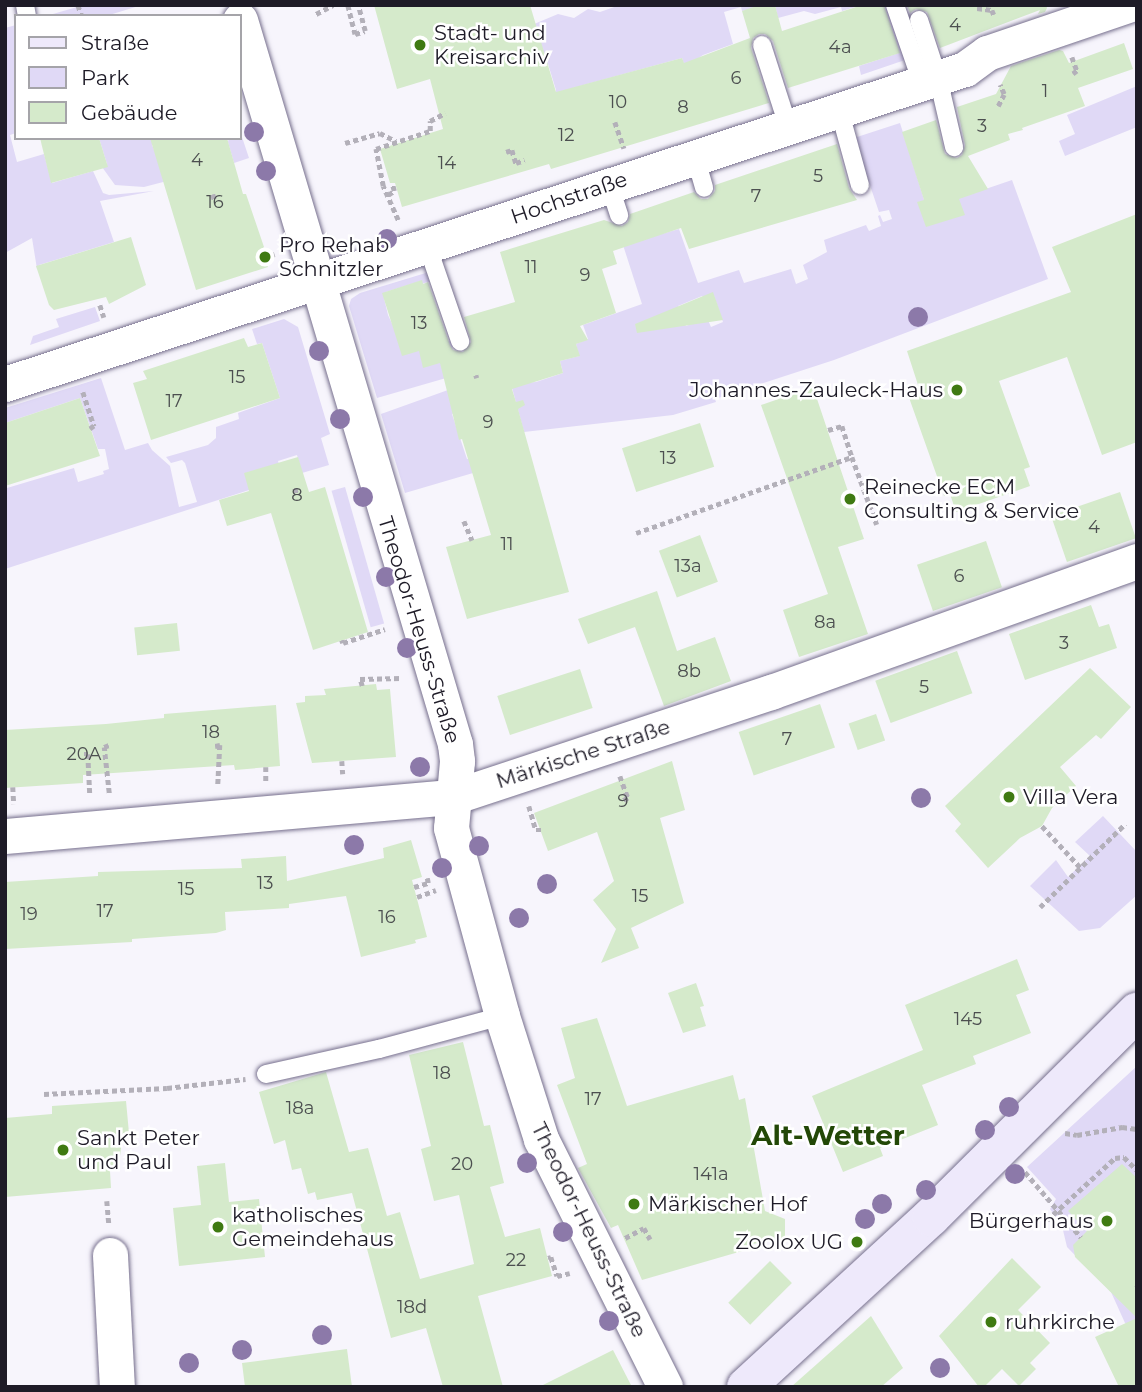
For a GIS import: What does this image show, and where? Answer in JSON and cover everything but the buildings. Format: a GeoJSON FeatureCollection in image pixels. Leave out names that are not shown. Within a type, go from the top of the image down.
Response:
{"type":"FeatureCollection","features":[{"type":"Feature","properties":{"kind":"main road"},"geometry":{"type":"LineString","coordinates":[[746,1387],[931,1217],[1131,1018]]}},
{"type":"Feature","properties":{"kind":"street","name":"Hochstraße"},"geometry":{"type":"LineString","coordinates":[[5,384],[427,245],[614,200],[700,172],[788,126],[965,69],[987,53],[1128,5]]}},
{"type":"Feature","properties":{"kind":"street","name":"Theodor-Heuss-Straße"},"geometry":{"type":"LineString","coordinates":[[242,28],[454,744],[457,761],[450,828],[502,1016],[541,1139],[665,1387]]}},
{"type":"Feature","properties":{"kind":"street","name":"Märkische Straße"},"geometry":{"type":"LineString","coordinates":[[5,836],[453,797],[771,692],[1137,561]]}},
{"type":"Feature","properties":{"kind":"street"},"geometry":{"type":"LineString","coordinates":[[110,1240],[117,1387]]}},
{"type":"Feature","properties":{"kind":"lane"},"geometry":{"type":"LineString","coordinates":[[895,5],[930,81],[954,147]]}},
{"type":"Feature","properties":{"kind":"lane"},"geometry":{"type":"LineString","coordinates":[[919,20],[930,81]]}},
{"type":"Feature","properties":{"kind":"lane"},"geometry":{"type":"LineString","coordinates":[[762,45],[788,126]]}},
{"type":"Feature","properties":{"kind":"lane"},"geometry":{"type":"LineString","coordinates":[[839,109],[860,185]]}},
{"type":"Feature","properties":{"kind":"lane"},"geometry":{"type":"LineString","coordinates":[[427,245],[460,341]]}},
{"type":"Feature","properties":{"kind":"lane"},"geometry":{"type":"LineString","coordinates":[[267,1074],[379,1049],[502,1016]]}},
{"type":"Feature","properties":{"kind":"path"},"geometry":{"type":"LineString","coordinates":[[316,15],[333,5]]}},
{"type":"Feature","properties":{"kind":"path"},"geometry":{"type":"LineString","coordinates":[[348,5],[355,34],[365,31],[358,5]]}},
{"type":"Feature","properties":{"kind":"path"},"geometry":{"type":"LineString","coordinates":[[980,7],[992,10]]}},
{"type":"Feature","properties":{"kind":"path"},"geometry":{"type":"LineString","coordinates":[[980,7],[986,15]]}},
{"type":"Feature","properties":{"kind":"path"},"geometry":{"type":"LineString","coordinates":[[397,215],[388,195],[376,149],[430,131],[430,121],[444,113]]}},
{"type":"Feature","properties":{"kind":"path"},"geometry":{"type":"LineString","coordinates":[[345,144],[380,133],[397,141]]}},
{"type":"Feature","properties":{"kind":"path"},"geometry":{"type":"LineString","coordinates":[[506,152],[512,150],[516,163],[525,160]]}},
{"type":"Feature","properties":{"kind":"path"},"geometry":{"type":"LineString","coordinates":[[388,195],[394,191],[392,183]]}},
{"type":"Feature","properties":{"kind":"path"},"geometry":{"type":"LineString","coordinates":[[213,194],[215,202]]}},
{"type":"Feature","properties":{"kind":"path"},"geometry":{"type":"LineString","coordinates":[[828,430],[842,426],[877,525]]}},
{"type":"Feature","properties":{"kind":"path"},"geometry":{"type":"LineString","coordinates":[[636,533],[852,457]]}},
{"type":"Feature","properties":{"kind":"path"},"geometry":{"type":"LineString","coordinates":[[295,488],[297,495]]}},
{"type":"Feature","properties":{"kind":"path"},"geometry":{"type":"LineString","coordinates":[[464,521],[471,540]]}},
{"type":"Feature","properties":{"kind":"path"},"geometry":{"type":"LineString","coordinates":[[342,640],[343,643],[415,619]]}},
{"type":"Feature","properties":{"kind":"path"},"geometry":{"type":"LineString","coordinates":[[362,686],[360,679],[401,678]]}},
{"type":"Feature","properties":{"kind":"path"},"geometry":{"type":"LineString","coordinates":[[107,771],[104,747],[109,745]]}},
{"type":"Feature","properties":{"kind":"path"},"geometry":{"type":"LineString","coordinates":[[215,746],[220,745],[217,763]]}},
{"type":"Feature","properties":{"kind":"path"},"geometry":{"type":"LineString","coordinates":[[84,754],[88,754],[88,773]]}},
{"type":"Feature","properties":{"kind":"path"},"geometry":{"type":"LineString","coordinates":[[1040,906],[1125,824]]}},
{"type":"Feature","properties":{"kind":"path"},"geometry":{"type":"LineString","coordinates":[[1042,826],[1081,868]]}},
{"type":"Feature","properties":{"kind":"path"},"geometry":{"type":"LineString","coordinates":[[415,887],[429,883]]}},
{"type":"Feature","properties":{"kind":"path"},"geometry":{"type":"LineString","coordinates":[[44,1094],[222,1083],[267,1074]]}},
{"type":"Feature","properties":{"kind":"path"},"geometry":{"type":"LineString","coordinates":[[1081,1237],[1024,1171],[1012,1137],[1077,1135],[1122,1127],[1137,1129]]}},
{"type":"Feature","properties":{"kind":"path"},"geometry":{"type":"LineString","coordinates":[[1047,1220],[1115,1158],[1124,1157],[1137,1170]]}},
{"type":"Feature","properties":{"kind":"path"},"geometry":{"type":"LineString","coordinates":[[107,1201],[110,1240]]}},
{"type":"Feature","properties":{"kind":"path"},"geometry":{"type":"LineString","coordinates":[[625,1238],[644,1228],[650,1238]]}},
{"type":"Feature","properties":{"kind":"green space"},"geometry":{"type":"Polygon","coordinates":[[[84,5],[142,5],[113,14],[53,14],[84,5]]]}},
{"type":"Feature","properties":{"kind":"green space"},"geometry":{"type":"Polygon","coordinates":[[[620,5],[770,5],[742,11],[741,7],[724,12],[733,44],[703,55],[685,67],[682,58],[580,86],[552,117],[556,90],[548,64],[501,38],[558,14],[574,18],[588,9],[600,12],[620,5]]]}},
{"type":"Feature","properties":{"kind":"green space"},"geometry":{"type":"Polygon","coordinates":[[[775,5],[862,5],[842,11],[841,7],[815,14],[804,11],[778,18],[775,5]]]}},
{"type":"Feature","properties":{"kind":"green space"},"geometry":{"type":"Polygon","coordinates":[[[884,5],[887,5],[905,60],[861,75],[859,66],[899,53],[884,5]]]}},
{"type":"Feature","properties":{"kind":"green space"},"geometry":{"type":"Polygon","coordinates":[[[14,26],[14,134],[10,135],[17,162],[44,154],[52,183],[93,171],[103,193],[109,195],[154,191],[100,201],[114,242],[39,265],[37,269],[32,238],[5,253],[5,28],[14,26]]]}},
{"type":"Feature","properties":{"kind":"green space"},"geometry":{"type":"Polygon","coordinates":[[[1137,86],[1137,127],[1065,156],[1059,141],[1075,134],[1067,115],[1137,86]]]}},
{"type":"Feature","properties":{"kind":"green space"},"geometry":{"type":"Polygon","coordinates":[[[900,123],[927,209],[1012,180],[1048,279],[834,360],[673,415],[524,432],[511,384],[536,382],[563,373],[560,361],[579,356],[576,344],[588,339],[583,325],[642,304],[623,245],[679,229],[698,283],[739,270],[744,283],[791,269],[796,284],[808,279],[803,265],[827,252],[824,240],[866,225],[869,231],[881,226],[880,215],[883,222],[892,219],[889,210],[879,212],[854,138],[900,123]],[[702,296],[678,306],[686,326],[707,318],[711,327],[723,322],[714,296],[704,299],[702,296]]]}},
{"type":"Feature","properties":{"kind":"green space"},"geometry":{"type":"Polygon","coordinates":[[[242,137],[249,158],[234,163],[228,142],[242,140],[242,137]]]}},
{"type":"Feature","properties":{"kind":"green space"},"geometry":{"type":"Polygon","coordinates":[[[100,140],[158,140],[152,145],[167,181],[144,187],[115,185],[102,167],[107,164],[100,140]]]}},
{"type":"Feature","properties":{"kind":"green space"},"geometry":{"type":"Polygon","coordinates":[[[429,272],[433,280],[386,292],[384,298],[388,315],[395,330],[443,343],[453,340],[455,345],[452,347],[460,374],[377,398],[349,306],[351,299],[360,293],[429,272]]]}},
{"type":"Feature","properties":{"kind":"green space"},"geometry":{"type":"Polygon","coordinates":[[[95,307],[100,321],[30,345],[33,336],[59,327],[56,319],[95,307]]]}},
{"type":"Feature","properties":{"kind":"green space"},"geometry":{"type":"Polygon","coordinates":[[[284,319],[298,327],[330,434],[321,438],[329,465],[302,473],[297,455],[278,461],[283,479],[5,569],[5,483],[7,488],[74,468],[78,482],[104,474],[103,471],[109,469],[105,449],[98,449],[80,398],[5,423],[5,408],[101,378],[125,450],[148,443],[170,466],[179,507],[197,502],[185,463],[182,460],[171,463],[166,457],[208,445],[216,438],[216,427],[239,419],[238,413],[280,398],[262,343],[257,344],[252,329],[284,319]]]}},
{"type":"Feature","properties":{"kind":"green space"},"geometry":{"type":"Polygon","coordinates":[[[448,390],[455,413],[452,414],[467,459],[499,449],[473,473],[405,493],[381,414],[448,390]]]}},
{"type":"Feature","properties":{"kind":"green space"},"geometry":{"type":"Polygon","coordinates":[[[345,487],[384,623],[371,627],[332,491],[345,487]]]}},
{"type":"Feature","properties":{"kind":"green space"},"geometry":{"type":"Polygon","coordinates":[[[1103,816],[1137,852],[1137,895],[1100,928],[1079,931],[1030,886],[1056,860],[1068,877],[1090,856],[1075,842],[1103,816]]]}},
{"type":"Feature","properties":{"kind":"green space"},"geometry":{"type":"Polygon","coordinates":[[[1137,1066],[1137,1328],[1125,1323],[1111,1292],[1067,1247],[1062,1226],[1050,1209],[1056,1199],[1027,1167],[1137,1066]]]}},
{"type":"Feature","properties":{"kind":"place","name":"Stadt- und Kreisarchiv"},"geometry":{"type":"Point","coordinates":[420,45]}},
{"type":"Feature","properties":{"kind":"place","name":"Pro Rehab Schnitzler"},"geometry":{"type":"Point","coordinates":[265,257]}},
{"type":"Feature","properties":{"kind":"place","name":"Johannes-Zauleck-Haus"},"geometry":{"type":"Point","coordinates":[957,390]}},
{"type":"Feature","properties":{"kind":"place","name":"Reinecke ECM Consulting & Service"},"geometry":{"type":"Point","coordinates":[850,499]}},
{"type":"Feature","properties":{"kind":"place","name":"Villa Vera"},"geometry":{"type":"Point","coordinates":[1009,797]}},
{"type":"Feature","properties":{"kind":"place","name":"Sankt Peter und Paul"},"geometry":{"type":"Point","coordinates":[63,1150]}},
{"type":"Feature","properties":{"kind":"place","name":"Märkischer Hof"},"geometry":{"type":"Point","coordinates":[634,1204]}},
{"type":"Feature","properties":{"kind":"place","name":"Bürgerhaus"},"geometry":{"type":"Point","coordinates":[1107,1221]}},
{"type":"Feature","properties":{"kind":"place","name":"katholisches Gemeindehaus"},"geometry":{"type":"Point","coordinates":[218,1227]}},
{"type":"Feature","properties":{"kind":"place","name":"Zoolox UG"},"geometry":{"type":"Point","coordinates":[857,1242]}},
{"type":"Feature","properties":{"kind":"place","name":"ruhrkirche"},"geometry":{"type":"Point","coordinates":[991,1322]}},
{"type":"Feature","properties":{"kind":"district","name":"Alt-Wetter"},"geometry":{"type":"Point","coordinates":[828,1135]}}]}
